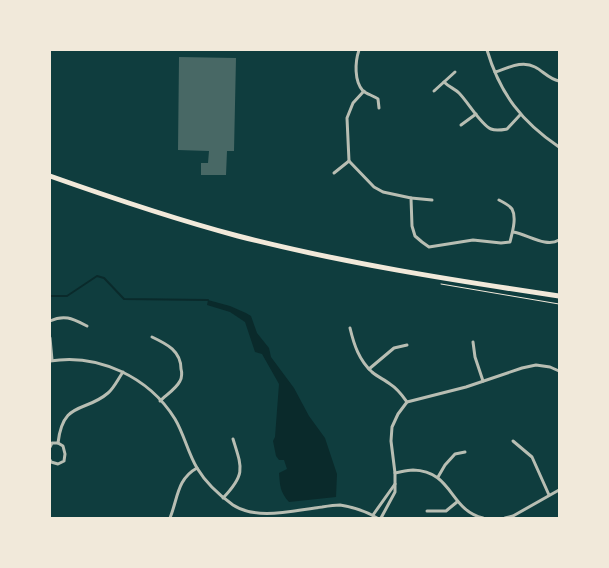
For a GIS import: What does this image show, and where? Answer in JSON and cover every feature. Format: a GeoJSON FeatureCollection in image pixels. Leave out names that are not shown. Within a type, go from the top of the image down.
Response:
{"type":"FeatureCollection","features":[{"type":"Feature","properties":{"kind":"main road"},"geometry":{"type":"LineString","coordinates":[[50,176],[198,225],[253,239],[371,265],[490,286],[559,296]]}},
{"type":"Feature","properties":{"kind":"street"},"geometry":{"type":"LineString","coordinates":[[359,50],[356,58],[356,70],[359,83],[364,91],[378,98],[379,108]]}},
{"type":"Feature","properties":{"kind":"street"},"geometry":{"type":"LineString","coordinates":[[487,50],[495,72],[508,98],[520,115],[559,147]]}},
{"type":"Feature","properties":{"kind":"street"},"geometry":{"type":"LineString","coordinates":[[495,72],[518,64],[526,64],[534,66],[551,79],[559,81]]}},
{"type":"Feature","properties":{"kind":"street"},"geometry":{"type":"LineString","coordinates":[[434,91],[455,72]]}},
{"type":"Feature","properties":{"kind":"street"},"geometry":{"type":"LineString","coordinates":[[444,82],[450,88],[458,91],[487,127],[491,129],[506,129],[520,115]]}},
{"type":"Feature","properties":{"kind":"street"},"geometry":{"type":"LineString","coordinates":[[364,91],[353,103],[347,118],[349,161],[374,187],[383,192],[411,198],[432,200]]}},
{"type":"Feature","properties":{"kind":"street"},"geometry":{"type":"LineString","coordinates":[[461,126],[476,114]]}},
{"type":"Feature","properties":{"kind":"street"},"geometry":{"type":"LineString","coordinates":[[334,173],[349,161]]}},
{"type":"Feature","properties":{"kind":"street"},"geometry":{"type":"LineString","coordinates":[[411,198],[412,226],[415,236],[429,247],[472,240],[491,241],[501,244],[510,242],[513,232],[514,217],[512,209],[499,200]]}},
{"type":"Feature","properties":{"kind":"street"},"geometry":{"type":"LineString","coordinates":[[513,232],[522,233],[551,243],[559,240]]}},
{"type":"Feature","properties":{"kind":"street"},"geometry":{"type":"LineString","coordinates":[[50,321],[59,317],[72,318],[87,326]]}},
{"type":"Feature","properties":{"kind":"street"},"geometry":{"type":"LineString","coordinates":[[350,328],[356,350],[360,358],[369,369],[400,392],[407,402]]}},
{"type":"Feature","properties":{"kind":"street"},"geometry":{"type":"LineString","coordinates":[[152,337],[167,344],[176,352],[181,361],[182,373],[180,381],[160,401]]}},
{"type":"Feature","properties":{"kind":"street"},"geometry":{"type":"LineString","coordinates":[[50,338],[51,361],[83,360],[110,367],[123,372],[144,386],[160,401],[175,419],[197,468],[214,490],[236,507],[254,513],[282,513],[339,505],[357,509],[377,518]]}},
{"type":"Feature","properties":{"kind":"street"},"geometry":{"type":"LineString","coordinates":[[473,342],[475,357],[483,381]]}},
{"type":"Feature","properties":{"kind":"street"},"geometry":{"type":"LineString","coordinates":[[369,369],[394,348],[407,345]]}},
{"type":"Feature","properties":{"kind":"street"},"geometry":{"type":"LineString","coordinates":[[381,518],[396,492],[391,434],[398,414],[407,402],[483,381],[536,364],[550,366],[559,371]]}},
{"type":"Feature","properties":{"kind":"street"},"geometry":{"type":"LineString","coordinates":[[58,442],[59,432],[66,418],[74,409],[101,398],[110,392],[123,372]]}},
{"type":"Feature","properties":{"kind":"street"},"geometry":{"type":"LineString","coordinates":[[223,498],[240,475],[240,461],[233,439]]}},
{"type":"Feature","properties":{"kind":"street"},"geometry":{"type":"LineString","coordinates":[[514,441],[532,457],[549,495]]}},
{"type":"Feature","properties":{"kind":"street"},"geometry":{"type":"LineString","coordinates":[[50,447],[52,443],[58,442],[63,446],[65,454],[64,460],[58,464],[51,462],[50,460]]}},
{"type":"Feature","properties":{"kind":"street"},"geometry":{"type":"LineString","coordinates":[[438,477],[445,465],[455,454],[465,452]]}},
{"type":"Feature","properties":{"kind":"street"},"geometry":{"type":"LineString","coordinates":[[170,518],[180,486],[186,476],[197,468]]}},
{"type":"Feature","properties":{"kind":"street"},"geometry":{"type":"LineString","coordinates":[[395,473],[412,470],[424,471],[438,477],[447,485],[457,502],[467,512],[483,518]]}},
{"type":"Feature","properties":{"kind":"street"},"geometry":{"type":"LineString","coordinates":[[373,516],[395,484]]}},
{"type":"Feature","properties":{"kind":"street"},"geometry":{"type":"LineString","coordinates":[[506,518],[513,516],[559,490]]}},
{"type":"Feature","properties":{"kind":"street"},"geometry":{"type":"LineString","coordinates":[[426,511],[446,511],[457,502]]}},
{"type":"Feature","properties":{"kind":"street"},"geometry":{"type":"LineString","coordinates":[[253,518],[254,513]]}},
{"type":"Feature","properties":{"kind":"water"},"geometry":{"type":"Polygon","coordinates":[[[208,300],[230,306],[251,316],[257,333],[269,348],[271,357],[294,388],[309,416],[325,438],[337,474],[336,497],[289,502],[282,492],[279,473],[287,469],[284,460],[279,460],[276,456],[273,441],[275,437],[279,384],[262,354],[255,352],[245,322],[230,312],[207,305],[208,300]]]}},
{"type":"Feature","properties":{"kind":"building"},"geometry":{"type":"Polygon","coordinates":[[[179,57],[236,58],[234,151],[227,151],[226,175],[201,175],[201,163],[208,163],[209,151],[178,150],[179,57]]]}},
{"type":"Feature","properties":{"kind":"waterway"},"geometry":{"type":"LineString","coordinates":[[50,296],[67,296],[97,276],[104,278],[124,299],[208,300]]}}]}
